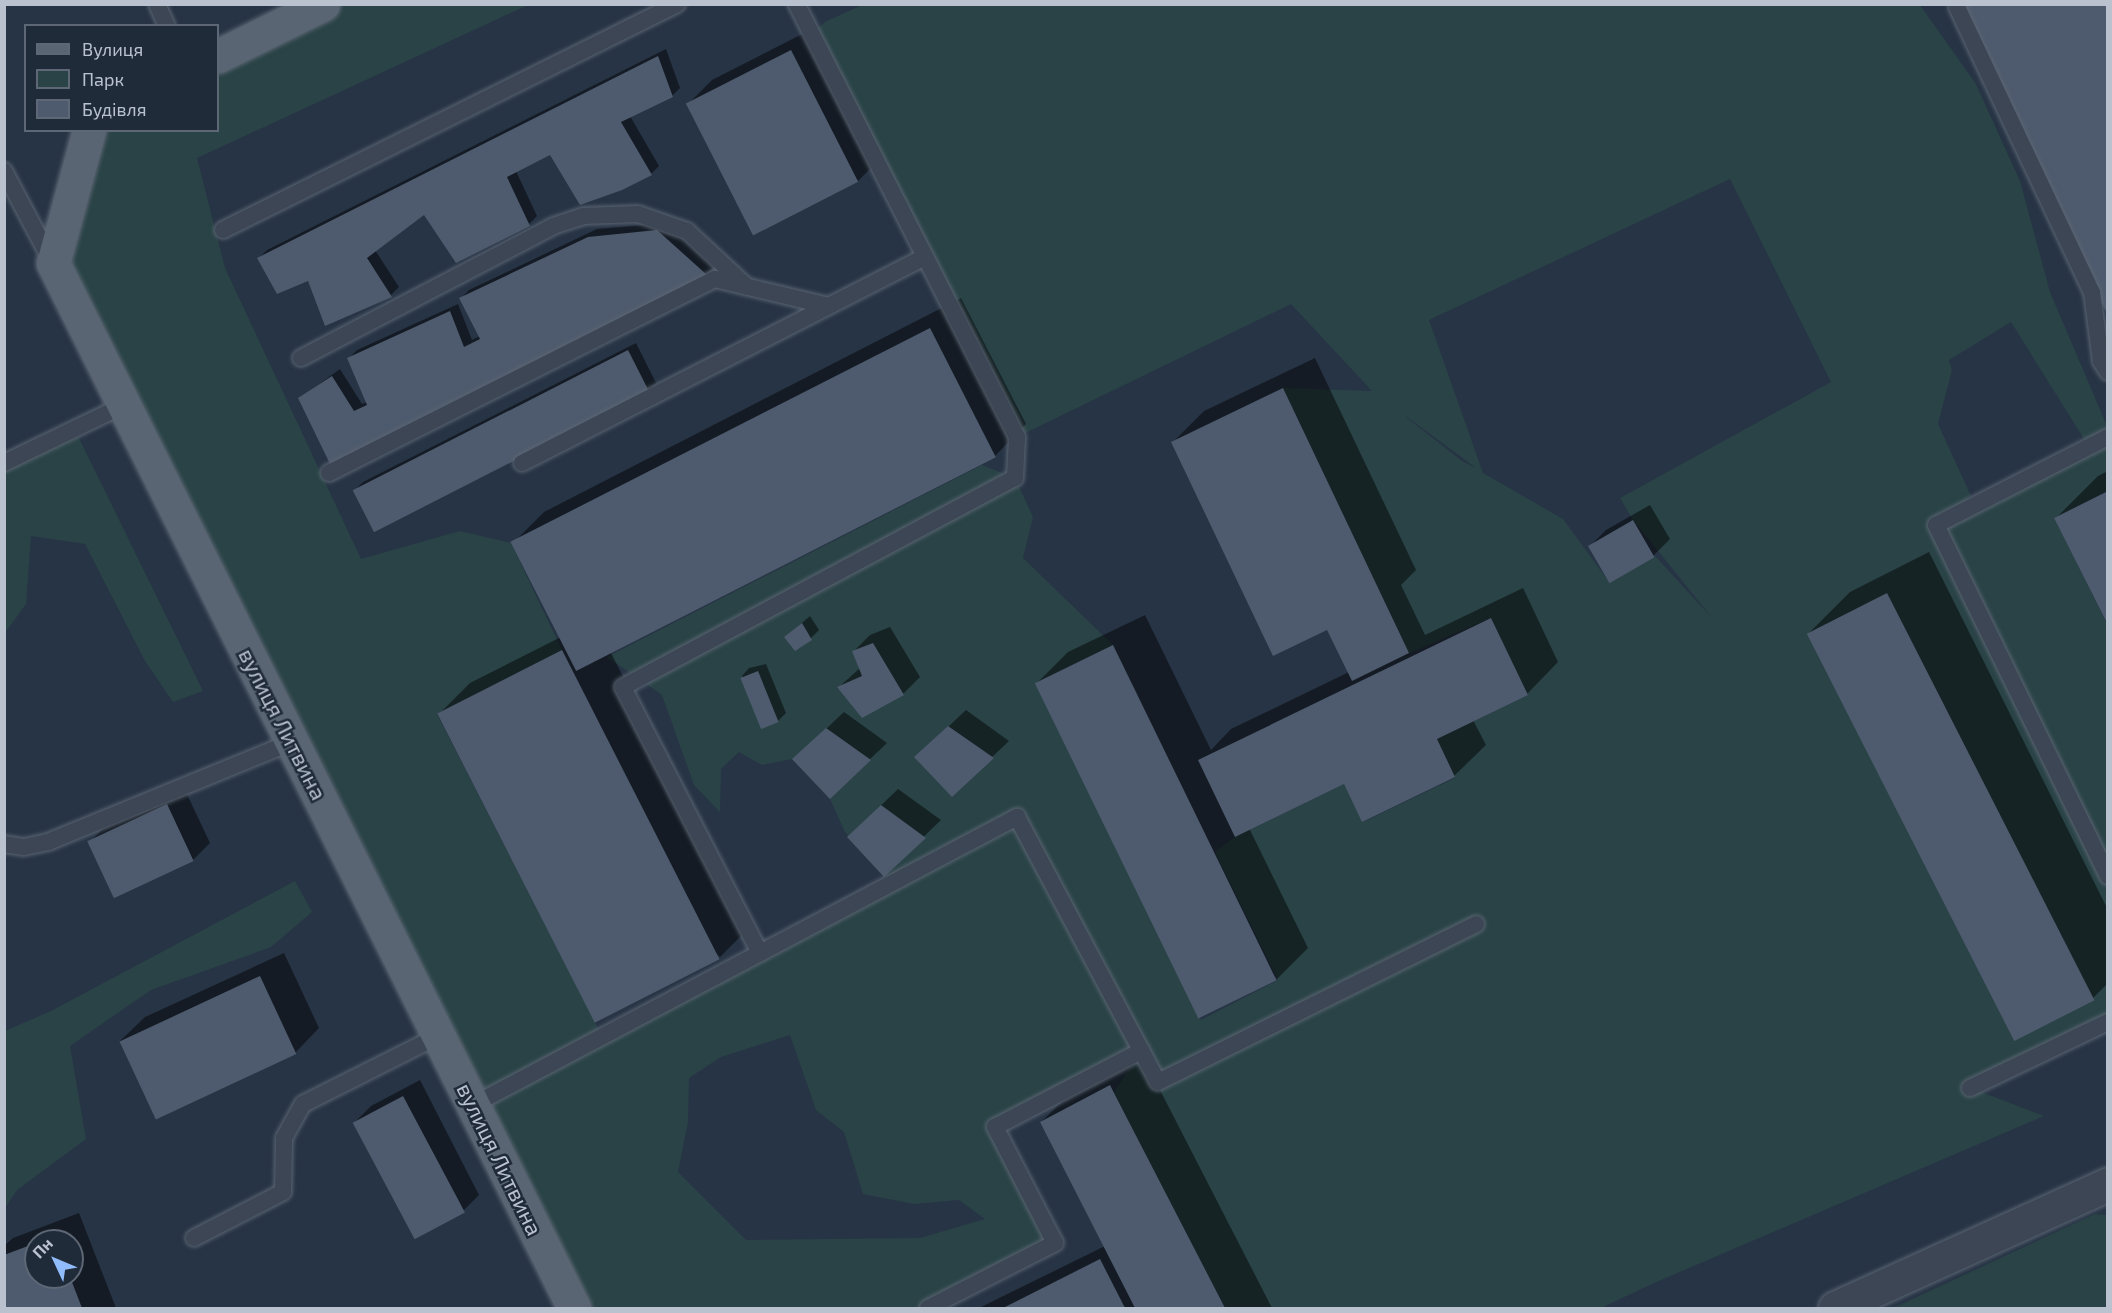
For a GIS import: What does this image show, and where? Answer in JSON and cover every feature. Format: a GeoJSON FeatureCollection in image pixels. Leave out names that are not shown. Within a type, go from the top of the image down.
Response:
{"type":"FeatureCollection","features":[{"type":"Feature","properties":{"kind":"main road"},"geometry":{"type":"LineString","coordinates":[[219,56],[323,4]]}},
{"type":"Feature","properties":{"kind":"main road"},"geometry":{"type":"LineString","coordinates":[[53,263],[88,132]]}},
{"type":"Feature","properties":{"kind":"main road","name":"вулиця Литвина"},"geometry":{"type":"LineString","coordinates":[[53,263],[574,1308]]}},
{"type":"Feature","properties":{"kind":"street"},"geometry":{"type":"LineString","coordinates":[[1834,1308],[2108,1184]]}},
{"type":"Feature","properties":{"kind":"lane"},"geometry":{"type":"LineString","coordinates":[[157,4],[166,24]]}},
{"type":"Feature","properties":{"kind":"lane"},"geometry":{"type":"LineString","coordinates":[[223,230],[677,4]]}},
{"type":"Feature","properties":{"kind":"lane"},"geometry":{"type":"LineString","coordinates":[[760,953],[623,687],[1015,478],[1017,437],[796,4]]}},
{"type":"Feature","properties":{"kind":"lane"},"geometry":{"type":"LineString","coordinates":[[1957,7],[2092,292],[2101,361],[2108,372]]}},
{"type":"Feature","properties":{"kind":"lane"},"geometry":{"type":"LineString","coordinates":[[4,171],[53,263]]}},
{"type":"Feature","properties":{"kind":"lane"},"geometry":{"type":"LineString","coordinates":[[301,358],[553,226],[583,216],[638,214],[687,231],[748,288]]}},
{"type":"Feature","properties":{"kind":"lane"},"geometry":{"type":"LineString","coordinates":[[522,463],[924,257]]}},
{"type":"Feature","properties":{"kind":"lane"},"geometry":{"type":"LineString","coordinates":[[329,473],[715,279],[828,306]]}},
{"type":"Feature","properties":{"kind":"lane"},"geometry":{"type":"LineString","coordinates":[[4,463],[124,405]]}},
{"type":"Feature","properties":{"kind":"lane"},"geometry":{"type":"LineString","coordinates":[[2108,437],[1936,525],[2108,876]]}},
{"type":"Feature","properties":{"kind":"lane"},"geometry":{"type":"LineString","coordinates":[[4,844],[24,847],[48,842],[292,742]]}},
{"type":"Feature","properties":{"kind":"lane"},"geometry":{"type":"LineString","coordinates":[[473,1105],[1017,817],[1158,1082],[1476,924]]}},
{"type":"Feature","properties":{"kind":"lane"},"geometry":{"type":"LineString","coordinates":[[1970,1088],[2108,1022]]}},
{"type":"Feature","properties":{"kind":"lane"},"geometry":{"type":"LineString","coordinates":[[194,1238],[283,1192],[284,1138],[303,1104],[438,1036]]}},
{"type":"Feature","properties":{"kind":"lane"},"geometry":{"type":"LineString","coordinates":[[928,1308],[1055,1243],[996,1127],[1141,1051]]}},
{"type":"Feature","properties":{"kind":"green space"},"geometry":{"type":"Polygon","coordinates":[[[864,4],[1920,5],[1976,84],[2020,181],[2050,292],[2107,426],[2107,491],[2054,518],[2107,624],[2107,1022],[1971,1088],[2044,1116],[1654,1283],[1601,1308],[1225,1308],[1114,1093],[1140,1053],[996,1127],[1055,1243],[929,1308],[574,1308],[53,263],[89,132],[219,132],[219,56],[323,5],[528,5],[197,158],[225,268],[361,559],[460,531],[511,543],[562,650],[437,714],[602,1036],[893,884],[845,832],[830,799],[792,759],[762,765],[739,752],[721,769],[720,812],[694,785],[662,695],[607,657],[982,465],[1015,478],[1033,517],[1023,558],[1113,645],[1036,683],[1201,1020],[1278,980],[1215,852],[1235,837],[1344,784],[1363,822],[1455,778],[1437,739],[1528,695],[1491,618],[1409,653],[1283,388],[1372,391],[1291,304],[1017,437],[811,34],[825,22],[864,4]],[[1730,179],[1429,320],[1483,473],[1563,519],[1610,583],[1655,556],[1713,619],[1633,520],[1620,498],[1831,382],[1730,179]],[[2011,322],[1949,360],[1952,370],[1938,424],[1971,496],[1939,522],[2089,447],[2011,322]],[[1407,417],[1462,461],[1476,468],[1407,417]],[[790,1035],[721,1057],[689,1078],[688,1122],[678,1172],[746,1240],[920,1238],[985,1219],[959,1200],[914,1204],[863,1194],[844,1132],[816,1110],[790,1035]]]}},
{"type":"Feature","properties":{"kind":"green space"},"geometry":{"type":"Polygon","coordinates":[[[74,428],[203,691],[173,702],[145,661],[85,544],[31,536],[26,604],[5,633],[5,463],[74,428]]]}},
{"type":"Feature","properties":{"kind":"green space"},"geometry":{"type":"Polygon","coordinates":[[[295,881],[312,912],[271,947],[151,990],[70,1046],[86,1139],[17,1190],[5,1208],[5,1031],[51,1011],[295,881]]]}},
{"type":"Feature","properties":{"kind":"green space"},"geometry":{"type":"Polygon","coordinates":[[[2095,1214],[2107,1215],[2107,1308],[1893,1308],[2095,1214]]]}},
{"type":"Feature","properties":{"kind":"building"},"geometry":{"type":"Polygon","coordinates":[[[1961,4],[2108,4],[2108,316],[1961,4]]]}},
{"type":"Feature","properties":{"kind":"building"},"geometry":{"type":"Polygon","coordinates":[[[791,50],[858,182],[753,235],[686,104],[791,50]]]}},
{"type":"Feature","properties":{"kind":"building"},"geometry":{"type":"Polygon","coordinates":[[[658,56],[673,97],[621,122],[652,175],[622,190],[580,205],[550,155],[507,177],[530,226],[456,263],[424,215],[367,258],[392,297],[325,326],[308,281],[277,294],[257,258],[658,56]]]}},
{"type":"Feature","properties":{"kind":"building"},"geometry":{"type":"Polygon","coordinates":[[[657,230],[707,275],[331,466],[298,398],[332,376],[354,411],[367,405],[347,358],[450,311],[464,347],[480,339],[459,298],[588,237],[657,230]]]}},
{"type":"Feature","properties":{"kind":"building"},"geometry":{"type":"Polygon","coordinates":[[[930,328],[996,457],[576,671],[510,542],[930,328]]]}},
{"type":"Feature","properties":{"kind":"building"},"geometry":{"type":"Polygon","coordinates":[[[628,350],[649,392],[374,532],[353,490],[628,350]]]}},
{"type":"Feature","properties":{"kind":"building"},"geometry":{"type":"Polygon","coordinates":[[[1283,388],[1409,653],[1352,681],[1327,630],[1273,656],[1171,442],[1283,388]]]}},
{"type":"Feature","properties":{"kind":"building"},"geometry":{"type":"Polygon","coordinates":[[[2108,491],[2108,625],[2054,518],[2108,491]]]}},
{"type":"Feature","properties":{"kind":"building"},"geometry":{"type":"Polygon","coordinates":[[[1633,520],[1654,557],[1609,583],[1588,546],[1633,520]]]}},
{"type":"Feature","properties":{"kind":"building"},"geometry":{"type":"Polygon","coordinates":[[[1887,593],[2094,1000],[2014,1041],[1807,634],[1887,593]]]}},
{"type":"Feature","properties":{"kind":"building"},"geometry":{"type":"Polygon","coordinates":[[[1491,618],[1528,695],[1437,739],[1455,777],[1362,822],[1344,784],[1235,837],[1198,760],[1491,618]]]}},
{"type":"Feature","properties":{"kind":"building"},"geometry":{"type":"Polygon","coordinates":[[[802,623],[812,640],[795,651],[784,637],[802,623]]]}},
{"type":"Feature","properties":{"kind":"building"},"geometry":{"type":"Polygon","coordinates":[[[873,643],[904,695],[862,718],[837,687],[862,676],[852,651],[873,643]]]}},
{"type":"Feature","properties":{"kind":"building"},"geometry":{"type":"Polygon","coordinates":[[[1113,645],[1277,980],[1198,1018],[1035,683],[1113,645]]]}},
{"type":"Feature","properties":{"kind":"building"},"geometry":{"type":"Polygon","coordinates":[[[562,650],[720,959],[595,1023],[437,714],[562,650]]]}},
{"type":"Feature","properties":{"kind":"building"},"geometry":{"type":"Polygon","coordinates":[[[758,671],[779,722],[761,729],[740,678],[758,671]]]}},
{"type":"Feature","properties":{"kind":"building"},"geometry":{"type":"Polygon","coordinates":[[[948,726],[994,758],[952,797],[914,757],[948,726]]]}},
{"type":"Feature","properties":{"kind":"building"},"geometry":{"type":"Polygon","coordinates":[[[826,728],[871,760],[830,799],[792,759],[826,728]]]}},
{"type":"Feature","properties":{"kind":"building"},"geometry":{"type":"Polygon","coordinates":[[[167,804],[194,861],[114,898],[87,841],[167,804]]]}},
{"type":"Feature","properties":{"kind":"building"},"geometry":{"type":"Polygon","coordinates":[[[881,805],[926,838],[884,877],[847,837],[881,805]]]}},
{"type":"Feature","properties":{"kind":"building"},"geometry":{"type":"Polygon","coordinates":[[[260,976],[296,1054],[156,1119],[120,1042],[260,976]]]}},
{"type":"Feature","properties":{"kind":"building"},"geometry":{"type":"Polygon","coordinates":[[[1110,1085],[1225,1308],[1135,1308],[1040,1122],[1110,1085]]]}},
{"type":"Feature","properties":{"kind":"building"},"geometry":{"type":"Polygon","coordinates":[[[403,1096],[465,1213],[415,1239],[353,1123],[403,1096]]]}},
{"type":"Feature","properties":{"kind":"building"},"geometry":{"type":"Polygon","coordinates":[[[24,1248],[24,1289],[75,1289],[82,1308],[4,1308],[4,1255],[24,1248]]]}},
{"type":"Feature","properties":{"kind":"building"},"geometry":{"type":"Polygon","coordinates":[[[1100,1259],[1125,1308],[1003,1308],[1100,1259]]]}}]}
